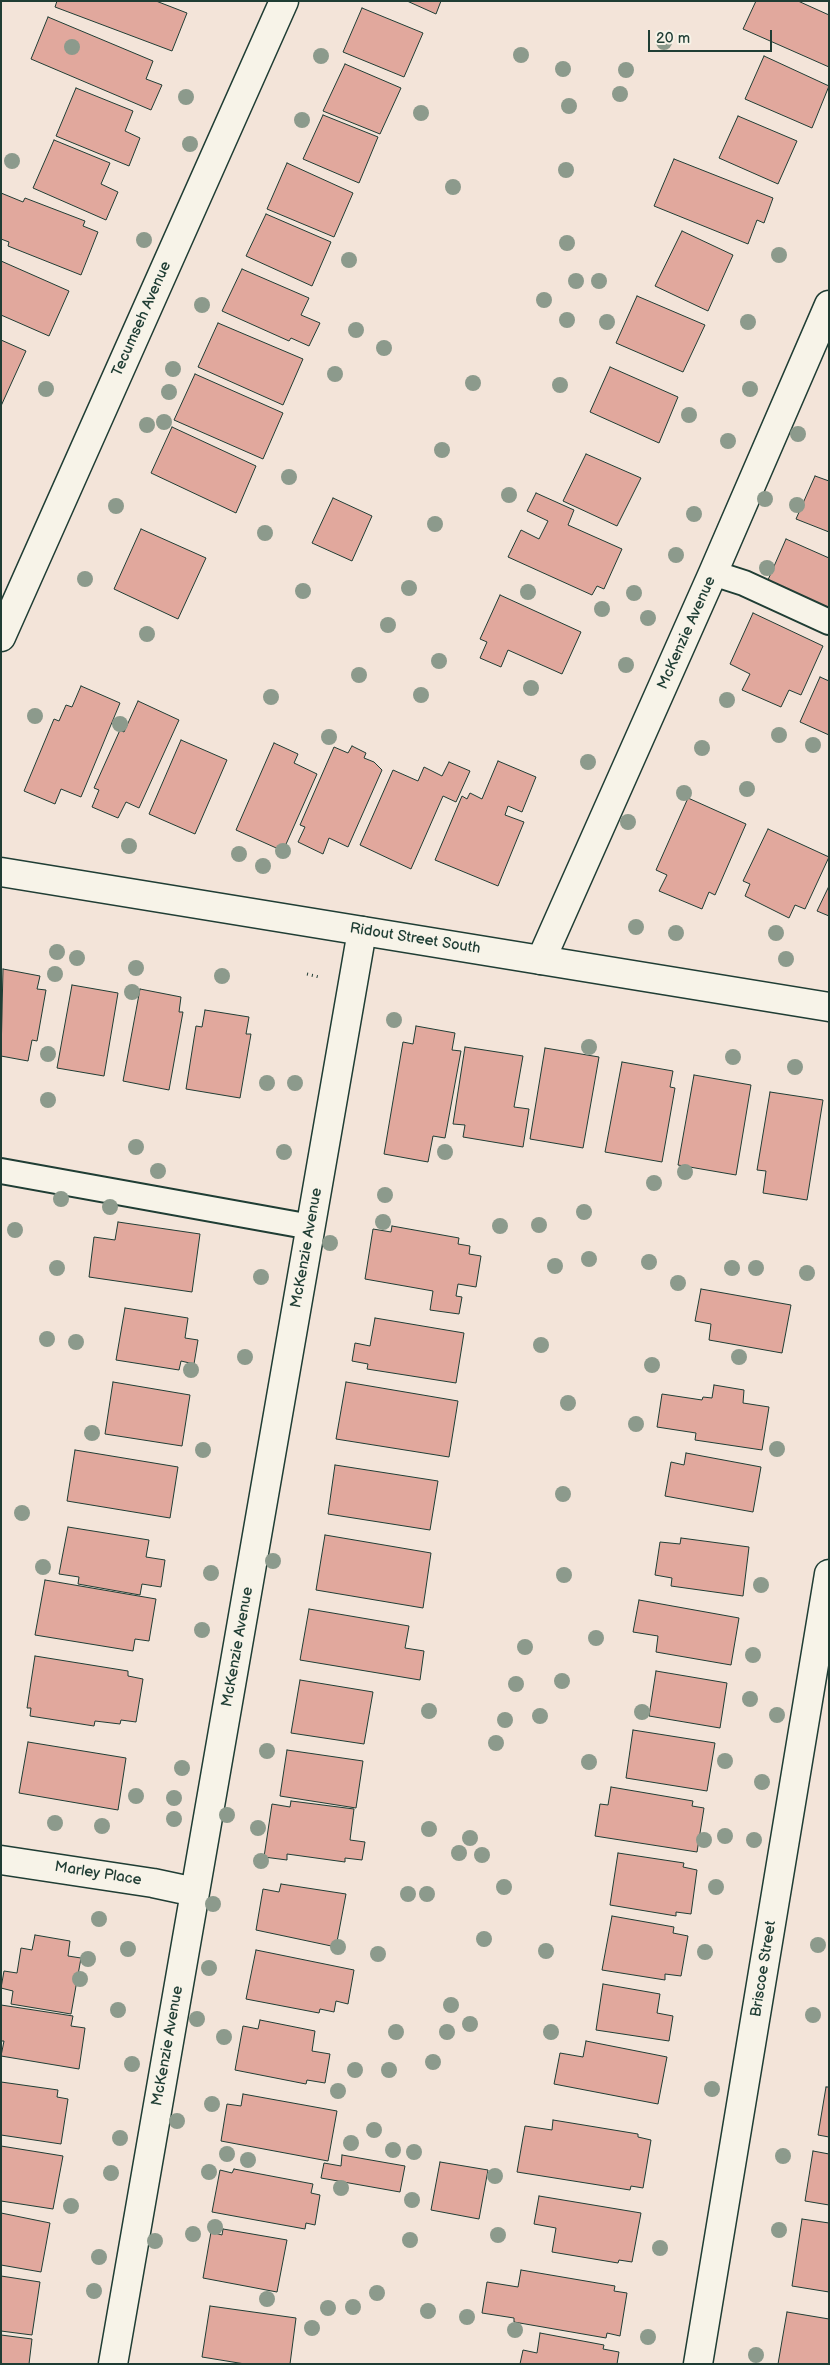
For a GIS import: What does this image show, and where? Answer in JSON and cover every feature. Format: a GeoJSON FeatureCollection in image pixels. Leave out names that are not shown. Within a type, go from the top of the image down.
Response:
{"type":"FeatureCollection","features":[{"type":"Feature","properties":{"kind":"street","name":"Tecumseh Avenue"},"geometry":{"type":"LineString","coordinates":[[1,637],[284,1]]}},
{"type":"Feature","properties":{"kind":"street","name":"McKenzie Avenue"},"geometry":{"type":"LineString","coordinates":[[541,960],[713,573],[829,305]]}},
{"type":"Feature","properties":{"kind":"street","name":"Ridout Street South"},"geometry":{"type":"LineString","coordinates":[[1,872],[829,1007]]}},
{"type":"Feature","properties":{"kind":"street","name":"McKenzie Avenue"},"geometry":{"type":"LineString","coordinates":[[113,2364],[362,931]]}},
{"type":"Feature","properties":{"kind":"street","name":"Briscoe Street"},"geometry":{"type":"LineString","coordinates":[[698,2364],[829,1574]]}},
{"type":"Feature","properties":{"kind":"street","name":"Marley Place"},"geometry":{"type":"LineString","coordinates":[[1,1860],[153,1883],[195,1892]]}},
{"type":"Feature","properties":{"kind":"lane"},"geometry":{"type":"LineString","coordinates":[[713,573],[744,583],[829,622]]}},
{"type":"Feature","properties":{"kind":"lane"},"geometry":{"type":"LineString","coordinates":[[1,1171],[311,1227]]}},
{"type":"Feature","properties":{"kind":"building"},"geometry":{"type":"Polygon","coordinates":[[[57,1],[156,1],[187,13],[172,51],[55,7],[57,1]]]}},
{"type":"Feature","properties":{"kind":"building"},"geometry":{"type":"Polygon","coordinates":[[[407,1],[441,1],[436,14],[407,1]]]}},
{"type":"Feature","properties":{"kind":"building"},"geometry":{"type":"Polygon","coordinates":[[[756,1],[798,1],[829,15],[829,67],[743,29],[756,1]]]}},
{"type":"Feature","properties":{"kind":"building"},"geometry":{"type":"Polygon","coordinates":[[[362,8],[423,33],[404,77],[343,52],[362,8]]]}},
{"type":"Feature","properties":{"kind":"building"},"geometry":{"type":"Polygon","coordinates":[[[48,17],[153,61],[146,79],[162,85],[151,110],[31,59],[48,17]]]}},
{"type":"Feature","properties":{"kind":"building"},"geometry":{"type":"Polygon","coordinates":[[[764,56],[829,86],[812,128],[745,99],[764,56]]]}},
{"type":"Feature","properties":{"kind":"building"},"geometry":{"type":"Polygon","coordinates":[[[345,64],[401,88],[380,134],[323,111],[345,64]]]}},
{"type":"Feature","properties":{"kind":"building"},"geometry":{"type":"Polygon","coordinates":[[[76,88],[133,111],[125,131],[140,138],[129,166],[56,136],[76,88]]]}},
{"type":"Feature","properties":{"kind":"building"},"geometry":{"type":"Polygon","coordinates":[[[323,115],[378,137],[359,183],[303,159],[323,115]]]}},
{"type":"Feature","properties":{"kind":"building"},"geometry":{"type":"Polygon","coordinates":[[[738,116],[797,141],[778,184],[719,158],[738,116]]]}},
{"type":"Feature","properties":{"kind":"building"},"geometry":{"type":"Polygon","coordinates":[[[54,140],[110,163],[101,184],[118,192],[106,220],[33,188],[54,140]]]}},
{"type":"Feature","properties":{"kind":"building"},"geometry":{"type":"Polygon","coordinates":[[[674,159],[773,198],[764,223],[757,220],[748,244],[654,206],[674,159]]]}},
{"type":"Feature","properties":{"kind":"building"},"geometry":{"type":"Polygon","coordinates":[[[287,163],[353,193],[334,237],[267,209],[287,163]]]}},
{"type":"Feature","properties":{"kind":"building"},"geometry":{"type":"Polygon","coordinates":[[[1,193],[23,202],[25,198],[85,221],[83,226],[98,232],[81,275],[8,246],[9,242],[1,239],[1,193]]]}},
{"type":"Feature","properties":{"kind":"building"},"geometry":{"type":"Polygon","coordinates":[[[266,214],[331,242],[312,286],[246,256],[266,214]]]}},
{"type":"Feature","properties":{"kind":"building"},"geometry":{"type":"Polygon","coordinates":[[[682,231],[733,255],[708,311],[655,286],[682,231]]]}},
{"type":"Feature","properties":{"kind":"building"},"geometry":{"type":"Polygon","coordinates":[[[1,261],[69,291],[49,336],[1,315],[1,261]]]}},
{"type":"Feature","properties":{"kind":"building"},"geometry":{"type":"Polygon","coordinates":[[[242,269],[309,298],[301,315],[320,323],[309,346],[291,338],[289,341],[222,311],[242,269]]]}},
{"type":"Feature","properties":{"kind":"building"},"geometry":{"type":"Polygon","coordinates":[[[637,296],[705,325],[683,372],[616,343],[637,296]]]}},
{"type":"Feature","properties":{"kind":"building"},"geometry":{"type":"Polygon","coordinates":[[[218,323],[303,359],[283,405],[198,367],[218,323]]]}},
{"type":"Feature","properties":{"kind":"building"},"geometry":{"type":"Polygon","coordinates":[[[1,340],[26,351],[1,406],[1,340]]]}},
{"type":"Feature","properties":{"kind":"building"},"geometry":{"type":"Polygon","coordinates":[[[610,367],[678,397],[659,443],[590,412],[610,367]]]}},
{"type":"Feature","properties":{"kind":"building"},"geometry":{"type":"Polygon","coordinates":[[[195,374],[283,413],[263,459],[174,420],[195,374]]]}},
{"type":"Feature","properties":{"kind":"building"},"geometry":{"type":"Polygon","coordinates":[[[172,427],[256,466],[236,513],[151,473],[172,427]]]}},
{"type":"Feature","properties":{"kind":"building"},"geometry":{"type":"Polygon","coordinates":[[[586,454],[641,478],[617,526],[563,501],[586,454]]]}},
{"type":"Feature","properties":{"kind":"building"},"geometry":{"type":"Polygon","coordinates":[[[815,476],[829,481],[829,532],[796,519],[815,476]]]}},
{"type":"Feature","properties":{"kind":"building"},"geometry":{"type":"Polygon","coordinates":[[[536,493],[574,510],[568,525],[622,549],[604,589],[597,586],[592,595],[508,557],[521,530],[539,539],[548,521],[527,511],[536,493]]]}},
{"type":"Feature","properties":{"kind":"building"},"geometry":{"type":"Polygon","coordinates":[[[333,498],[372,516],[352,561],[312,543],[333,498]]]}},
{"type":"Feature","properties":{"kind":"building"},"geometry":{"type":"Polygon","coordinates":[[[141,529],[206,558],[178,619],[114,589],[141,529]]]}},
{"type":"Feature","properties":{"kind":"building"},"geometry":{"type":"Polygon","coordinates":[[[786,539],[829,558],[829,619],[764,589],[786,539]]]}},
{"type":"Feature","properties":{"kind":"building"},"geometry":{"type":"Polygon","coordinates":[[[500,595],[581,632],[562,674],[508,650],[501,667],[480,658],[487,642],[480,639],[500,595]]]}},
{"type":"Feature","properties":{"kind":"building"},"geometry":{"type":"Polygon","coordinates":[[[753,613],[823,646],[801,695],[789,690],[781,707],[742,690],[750,674],[730,664],[753,613]]]}},
{"type":"Feature","properties":{"kind":"building"},"geometry":{"type":"Polygon","coordinates":[[[820,677],[829,681],[829,735],[800,722],[820,677]]]}},
{"type":"Feature","properties":{"kind":"building"},"geometry":{"type":"Polygon","coordinates":[[[81,686],[120,703],[81,797],[61,789],[55,804],[24,791],[54,719],[59,721],[66,705],[72,707],[81,686]]]}},
{"type":"Feature","properties":{"kind":"building"},"geometry":{"type":"Polygon","coordinates":[[[138,701],[179,720],[139,808],[126,802],[118,818],[92,807],[99,790],[94,788],[120,730],[124,732],[138,701]]]}},
{"type":"Feature","properties":{"kind":"building"},"geometry":{"type":"Polygon","coordinates":[[[181,740],[227,760],[195,834],[149,814],[181,740]]]}},
{"type":"Feature","properties":{"kind":"building"},"geometry":{"type":"Polygon","coordinates":[[[274,743],[298,754],[294,763],[317,774],[283,851],[236,830],[274,743]]]}},
{"type":"Feature","properties":{"kind":"building"},"geometry":{"type":"Polygon","coordinates":[[[352,746],[366,753],[364,758],[374,762],[382,770],[348,847],[329,838],[323,854],[298,842],[305,827],[300,825],[334,747],[348,753],[352,746]]]}},
{"type":"Feature","properties":{"kind":"building"},"geometry":{"type":"Polygon","coordinates":[[[498,761],[536,777],[522,812],[508,806],[505,815],[524,822],[498,886],[435,860],[462,796],[467,799],[470,793],[482,799],[498,761]]]}},
{"type":"Feature","properties":{"kind":"building"},"geometry":{"type":"Polygon","coordinates":[[[449,762],[470,771],[456,802],[443,796],[411,869],[360,845],[393,770],[418,781],[424,767],[442,776],[449,762]]]}},
{"type":"Feature","properties":{"kind":"building"},"geometry":{"type":"Polygon","coordinates":[[[688,798],[746,824],[715,895],[709,892],[702,909],[659,891],[667,875],[656,870],[688,798]]]}},
{"type":"Feature","properties":{"kind":"building"},"geometry":{"type":"Polygon","coordinates":[[[768,829],[829,857],[805,909],[795,905],[789,918],[745,896],[750,884],[743,881],[768,829]]]}},
{"type":"Feature","properties":{"kind":"building"},"geometry":{"type":"Polygon","coordinates":[[[829,886],[829,916],[817,911],[829,886]]]}},
{"type":"Feature","properties":{"kind":"building"},"geometry":{"type":"Polygon","coordinates":[[[3,969],[40,976],[37,989],[46,990],[37,1041],[32,1040],[28,1061],[1,1056],[3,969]]]}},
{"type":"Feature","properties":{"kind":"building"},"geometry":{"type":"Polygon","coordinates":[[[72,985],[118,993],[104,1076],[57,1068],[72,985]]]}},
{"type":"Feature","properties":{"kind":"building"},"geometry":{"type":"Polygon","coordinates":[[[140,989],[181,997],[179,1012],[183,1012],[169,1090],[123,1081],[140,989]]]}},
{"type":"Feature","properties":{"kind":"building"},"geometry":{"type":"Polygon","coordinates":[[[205,1010],[249,1017],[246,1034],[251,1034],[240,1098],[186,1089],[196,1026],[202,1027],[205,1010]]]}},
{"type":"Feature","properties":{"kind":"building"},"geometry":{"type":"Polygon","coordinates":[[[416,1026],[455,1033],[452,1050],[461,1051],[445,1138],[433,1136],[428,1162],[384,1154],[403,1042],[413,1044],[416,1026]]]}},
{"type":"Feature","properties":{"kind":"building"},"geometry":{"type":"Polygon","coordinates":[[[465,1047],[523,1056],[514,1107],[529,1109],[523,1147],[463,1137],[465,1125],[453,1124],[465,1047]]]}},
{"type":"Feature","properties":{"kind":"building"},"geometry":{"type":"Polygon","coordinates":[[[545,1048],[599,1057],[583,1148],[530,1139],[545,1048]]]}},
{"type":"Feature","properties":{"kind":"building"},"geometry":{"type":"Polygon","coordinates":[[[622,1062],[673,1071],[670,1087],[675,1088],[662,1162],[605,1152],[622,1062]]]}},
{"type":"Feature","properties":{"kind":"building"},"geometry":{"type":"Polygon","coordinates":[[[694,1075],[751,1085],[736,1175],[678,1165],[694,1075]]]}},
{"type":"Feature","properties":{"kind":"building"},"geometry":{"type":"Polygon","coordinates":[[[770,1092],[823,1100],[807,1200],[763,1193],[766,1171],[757,1170],[770,1092]]]}},
{"type":"Feature","properties":{"kind":"building"},"geometry":{"type":"Polygon","coordinates":[[[118,1222],[200,1234],[192,1292],[89,1277],[94,1237],[115,1240],[118,1222]]]}},
{"type":"Feature","properties":{"kind":"building"},"geometry":{"type":"Polygon","coordinates":[[[392,1226],[459,1238],[458,1244],[470,1246],[469,1254],[481,1256],[476,1287],[458,1284],[456,1296],[462,1297],[459,1314],[430,1310],[433,1291],[365,1279],[373,1229],[391,1232],[392,1226]]]}},
{"type":"Feature","properties":{"kind":"building"},"geometry":{"type":"Polygon","coordinates":[[[701,1289],[791,1305],[782,1353],[709,1340],[711,1324],[695,1321],[701,1289]]]}},
{"type":"Feature","properties":{"kind":"building"},"geometry":{"type":"Polygon","coordinates":[[[125,1308],[188,1318],[185,1338],[198,1340],[194,1364],[181,1361],[179,1370],[116,1360],[125,1308]]]}},
{"type":"Feature","properties":{"kind":"building"},"geometry":{"type":"Polygon","coordinates":[[[375,1318],[464,1333],[456,1383],[367,1369],[368,1364],[352,1361],[355,1343],[370,1346],[375,1318]]]}},
{"type":"Feature","properties":{"kind":"building"},"geometry":{"type":"Polygon","coordinates":[[[113,1382],[190,1395],[182,1446],[105,1434],[113,1382]]]}},
{"type":"Feature","properties":{"kind":"building"},"geometry":{"type":"Polygon","coordinates":[[[346,1382],[458,1401],[449,1457],[336,1439],[346,1382]]]}},
{"type":"Feature","properties":{"kind":"building"},"geometry":{"type":"Polygon","coordinates":[[[714,1385],[744,1390],[743,1403],[769,1407],[762,1450],[695,1440],[696,1433],[657,1427],[662,1394],[702,1400],[703,1397],[712,1398],[714,1385]]]}},
{"type":"Feature","properties":{"kind":"building"},"geometry":{"type":"Polygon","coordinates":[[[75,1450],[178,1467],[170,1518],[67,1501],[75,1450]]]}},
{"type":"Feature","properties":{"kind":"building"},"geometry":{"type":"Polygon","coordinates":[[[686,1453],[761,1467],[753,1512],[665,1496],[671,1462],[684,1465],[686,1453]]]}},
{"type":"Feature","properties":{"kind":"building"},"geometry":{"type":"Polygon","coordinates":[[[335,1465],[438,1481],[430,1530],[328,1514],[335,1465]]]}},
{"type":"Feature","properties":{"kind":"building"},"geometry":{"type":"Polygon","coordinates":[[[68,1527],[149,1540],[146,1557],[165,1560],[161,1587],[142,1584],[140,1595],[78,1584],[79,1577],[59,1574],[68,1527]]]}},
{"type":"Feature","properties":{"kind":"building"},"geometry":{"type":"Polygon","coordinates":[[[325,1535],[431,1553],[423,1608],[316,1590],[325,1535]]]}},
{"type":"Feature","properties":{"kind":"building"},"geometry":{"type":"Polygon","coordinates":[[[681,1538],[749,1547],[743,1596],[671,1586],[672,1578],[655,1575],[660,1542],[680,1544],[681,1538]]]}},
{"type":"Feature","properties":{"kind":"building"},"geometry":{"type":"Polygon","coordinates":[[[45,1580],[156,1599],[149,1641],[135,1639],[133,1651],[35,1635],[45,1580]]]}},
{"type":"Feature","properties":{"kind":"building"},"geometry":{"type":"Polygon","coordinates":[[[639,1600],[739,1618],[731,1665],[656,1652],[658,1636],[633,1632],[639,1600]]]}},
{"type":"Feature","properties":{"kind":"building"},"geometry":{"type":"Polygon","coordinates":[[[309,1609],[409,1626],[405,1648],[424,1651],[420,1680],[300,1660],[309,1609]]]}},
{"type":"Feature","properties":{"kind":"building"},"geometry":{"type":"Polygon","coordinates":[[[35,1656],[128,1671],[128,1676],[143,1679],[136,1722],[121,1720],[120,1724],[95,1721],[94,1726],[30,1716],[31,1708],[27,1708],[35,1656]]]}},
{"type":"Feature","properties":{"kind":"building"},"geometry":{"type":"Polygon","coordinates":[[[656,1671],[727,1683],[720,1728],[649,1716],[656,1671]]]}},
{"type":"Feature","properties":{"kind":"building"},"geometry":{"type":"Polygon","coordinates":[[[300,1680],[373,1692],[364,1744],[291,1733],[300,1680]]]}},
{"type":"Feature","properties":{"kind":"building"},"geometry":{"type":"Polygon","coordinates":[[[633,1730],[715,1743],[707,1791],[626,1778],[633,1730]]]}},
{"type":"Feature","properties":{"kind":"building"},"geometry":{"type":"Polygon","coordinates":[[[28,1742],[126,1758],[118,1810],[19,1793],[28,1742]]]}},
{"type":"Feature","properties":{"kind":"building"},"geometry":{"type":"Polygon","coordinates":[[[287,1750],[363,1761],[356,1808],[280,1796],[287,1750]]]}},
{"type":"Feature","properties":{"kind":"building"},"geometry":{"type":"Polygon","coordinates":[[[611,1787],[693,1801],[692,1806],[704,1808],[697,1852],[595,1836],[600,1804],[608,1805],[611,1787]]]}},
{"type":"Feature","properties":{"kind":"building"},"geometry":{"type":"Polygon","coordinates":[[[291,1801],[354,1809],[350,1840],[365,1842],[362,1860],[345,1858],[345,1862],[287,1854],[287,1860],[264,1857],[272,1804],[290,1807],[291,1801]]]}},
{"type":"Feature","properties":{"kind":"building"},"geometry":{"type":"Polygon","coordinates":[[[618,1853],[684,1863],[683,1867],[697,1870],[691,1914],[676,1912],[676,1916],[610,1905],[618,1853]]]}},
{"type":"Feature","properties":{"kind":"building"},"geometry":{"type":"Polygon","coordinates":[[[281,1884],[346,1894],[336,1947],[256,1930],[263,1889],[279,1892],[281,1884]]]}},
{"type":"Feature","properties":{"kind":"building"},"geometry":{"type":"Polygon","coordinates":[[[612,1916],[674,1927],[673,1933],[688,1936],[681,1976],[665,1974],[665,1980],[602,1970],[612,1916]]]}},
{"type":"Feature","properties":{"kind":"building"},"geometry":{"type":"Polygon","coordinates":[[[35,1935],[70,1941],[68,1956],[81,1958],[71,2014],[11,2004],[13,1991],[1,1988],[4,1971],[17,1973],[21,1948],[32,1950],[35,1935]]]}},
{"type":"Feature","properties":{"kind":"building"},"geometry":{"type":"Polygon","coordinates":[[[256,1950],[354,1970],[348,2004],[336,2001],[334,2012],[320,2009],[319,2013],[246,1999],[256,1950]]]}},
{"type":"Feature","properties":{"kind":"building"},"geometry":{"type":"Polygon","coordinates":[[[603,1984],[660,1994],[657,2013],[673,2016],[669,2041],[596,2030],[603,1984]]]}},
{"type":"Feature","properties":{"kind":"building"},"geometry":{"type":"Polygon","coordinates":[[[1,2005],[73,2016],[71,2026],[85,2028],[79,2069],[1,2056],[4,2041],[1,2041],[1,2005]]]}},
{"type":"Feature","properties":{"kind":"building"},"geometry":{"type":"Polygon","coordinates":[[[260,2020],[315,2031],[312,2051],[330,2054],[325,2083],[307,2080],[306,2084],[235,2070],[243,2026],[258,2029],[260,2020]]]}},
{"type":"Feature","properties":{"kind":"building"},"geometry":{"type":"Polygon","coordinates":[[[586,2041],[667,2057],[658,2104],[554,2084],[560,2053],[583,2057],[586,2041]]]}},
{"type":"Feature","properties":{"kind":"building"},"geometry":{"type":"Polygon","coordinates":[[[1,2082],[58,2090],[57,2097],[68,2099],[61,2144],[1,2135],[1,2082]]]}},
{"type":"Feature","properties":{"kind":"building"},"geometry":{"type":"Polygon","coordinates":[[[826,2087],[829,2087],[829,2137],[818,2135],[826,2087]]]}},
{"type":"Feature","properties":{"kind":"building"},"geometry":{"type":"Polygon","coordinates":[[[243,2094],[337,2111],[328,2161],[221,2141],[227,2104],[241,2106],[243,2094]]]}},
{"type":"Feature","properties":{"kind":"building"},"geometry":{"type":"Polygon","coordinates":[[[553,2120],[638,2134],[638,2137],[651,2140],[643,2188],[631,2186],[630,2190],[517,2172],[525,2126],[552,2130],[553,2120]]]}},
{"type":"Feature","properties":{"kind":"building"},"geometry":{"type":"Polygon","coordinates":[[[1,2146],[63,2156],[53,2209],[1,2201],[1,2146]]]}},
{"type":"Feature","properties":{"kind":"building"},"geometry":{"type":"Polygon","coordinates":[[[813,2151],[829,2154],[829,2205],[805,2201],[813,2151]]]}},
{"type":"Feature","properties":{"kind":"building"},"geometry":{"type":"Polygon","coordinates":[[[342,2155],[405,2166],[400,2192],[321,2178],[324,2163],[341,2166],[342,2155]]]}},
{"type":"Feature","properties":{"kind":"building"},"geometry":{"type":"Polygon","coordinates":[[[440,2162],[488,2170],[479,2219],[431,2210],[440,2162]]]}},
{"type":"Feature","properties":{"kind":"building"},"geometry":{"type":"Polygon","coordinates":[[[234,2169],[313,2184],[311,2193],[320,2195],[315,2225],[306,2223],[305,2229],[212,2212],[220,2170],[232,2173],[234,2169]]]}},
{"type":"Feature","properties":{"kind":"building"},"geometry":{"type":"Polygon","coordinates":[[[539,2196],[641,2213],[632,2262],[619,2260],[618,2263],[552,2252],[556,2228],[534,2224],[539,2196]]]}},
{"type":"Feature","properties":{"kind":"building"},"geometry":{"type":"Polygon","coordinates":[[[1,2213],[50,2223],[41,2272],[1,2265],[1,2213]]]}},
{"type":"Feature","properties":{"kind":"building"},"geometry":{"type":"Polygon","coordinates":[[[802,2219],[829,2223],[829,2292],[792,2286],[802,2219]]]}},
{"type":"Feature","properties":{"kind":"building"},"geometry":{"type":"Polygon","coordinates":[[[223,2229],[287,2240],[277,2292],[203,2278],[211,2232],[222,2235],[223,2229]]]}},
{"type":"Feature","properties":{"kind":"building"},"geometry":{"type":"Polygon","coordinates":[[[521,2270],[615,2286],[614,2291],[627,2293],[620,2336],[607,2333],[606,2338],[514,2322],[514,2318],[482,2313],[487,2282],[518,2287],[521,2270]]]}},
{"type":"Feature","properties":{"kind":"building"},"geometry":{"type":"Polygon","coordinates":[[[1,2276],[40,2282],[32,2335],[1,2331],[1,2276]]]}},
{"type":"Feature","properties":{"kind":"building"},"geometry":{"type":"Polygon","coordinates":[[[210,2306],[296,2318],[290,2364],[245,2364],[202,2357],[210,2306]]]}},
{"type":"Feature","properties":{"kind":"building"},"geometry":{"type":"Polygon","coordinates":[[[787,2312],[829,2319],[829,2364],[778,2364],[787,2312]]]}},
{"type":"Feature","properties":{"kind":"building"},"geometry":{"type":"Polygon","coordinates":[[[540,2333],[604,2345],[603,2349],[619,2352],[617,2364],[520,2364],[523,2350],[537,2353],[540,2333]]]}},
{"type":"Feature","properties":{"kind":"building"},"geometry":{"type":"Polygon","coordinates":[[[1,2335],[32,2339],[29,2364],[1,2364],[1,2335]]]}}]}
